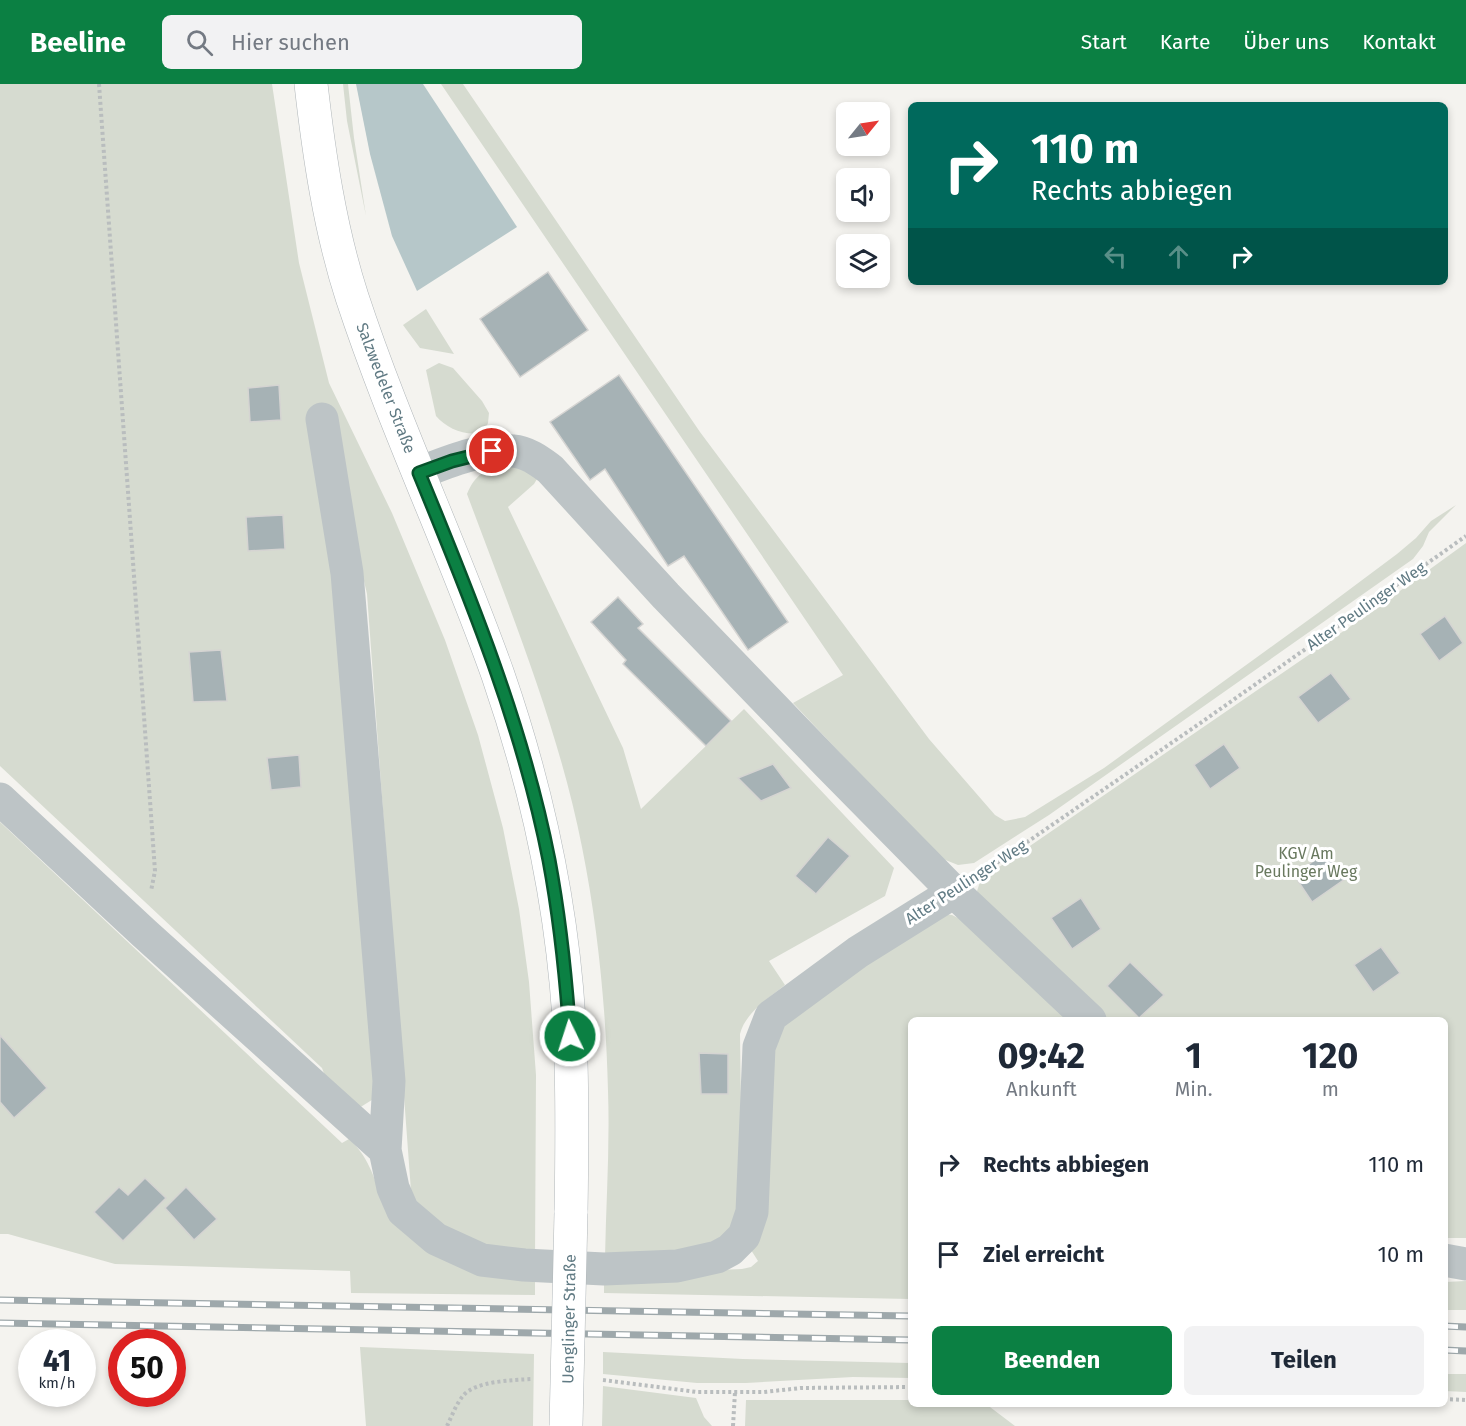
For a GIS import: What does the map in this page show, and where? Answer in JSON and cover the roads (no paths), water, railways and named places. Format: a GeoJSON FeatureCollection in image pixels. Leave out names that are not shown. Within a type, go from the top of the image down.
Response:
{"type":"FeatureCollection","features":[{"type":"Feature","properties":{"kind":"main road","name":"Salzwedeler Straße"},"geometry":{"type":"LineString","coordinates":[[311,84],[334,233],[351,295],[380,377],[498,676],[536,804],[549,860],[559,920],[570,1036],[571,1213]]}},
{"type":"Feature","properties":{"kind":"main road","name":"Uenglinger Straße"},"geometry":{"type":"LineString","coordinates":[[566,1426],[571,1213]]}},
{"type":"Feature","properties":{"kind":"street","name":"Alter Peulinger Weg"},"geometry":{"type":"LineString","coordinates":[[322,419],[336,498],[349,597],[389,1081],[385,1150],[393,1188],[404,1211],[436,1239],[482,1260],[524,1265],[604,1269],[677,1266],[717,1257],[730,1250],[744,1236],[752,1212],[759,1047],[771,1016],[858,952],[954,892]]}},
{"type":"Feature","properties":{"kind":"street"},"geometry":{"type":"LineString","coordinates":[[419,473],[461,458],[492,451],[514,450],[533,457],[550,469],[682,613],[954,892],[1087,1017]]}},
{"type":"Feature","properties":{"kind":"street"},"geometry":{"type":"LineString","coordinates":[[0,799],[144,933],[385,1150]]}},
{"type":"Feature","properties":{"kind":"street"},"geometry":{"type":"LineString","coordinates":[[1448,1261],[1466,1264]]}},
{"type":"Feature","properties":{"kind":"railway"},"geometry":{"type":"LineString","coordinates":[[0,1300],[908,1316]]}},
{"type":"Feature","properties":{"kind":"railway"},"geometry":{"type":"LineString","coordinates":[[0,1323],[908,1340]]}},
{"type":"Feature","properties":{"kind":"railway"},"geometry":{"type":"LineString","coordinates":[[1448,1326],[1466,1327]]}},
{"type":"Feature","properties":{"kind":"railway"},"geometry":{"type":"LineString","coordinates":[[1448,1350],[1466,1351]]}},
{"type":"Feature","properties":{"kind":"park label","name":"KGV Am Peulinger Weg"},"geometry":{"type":"Point","coordinates":[1306,862]}}]}
